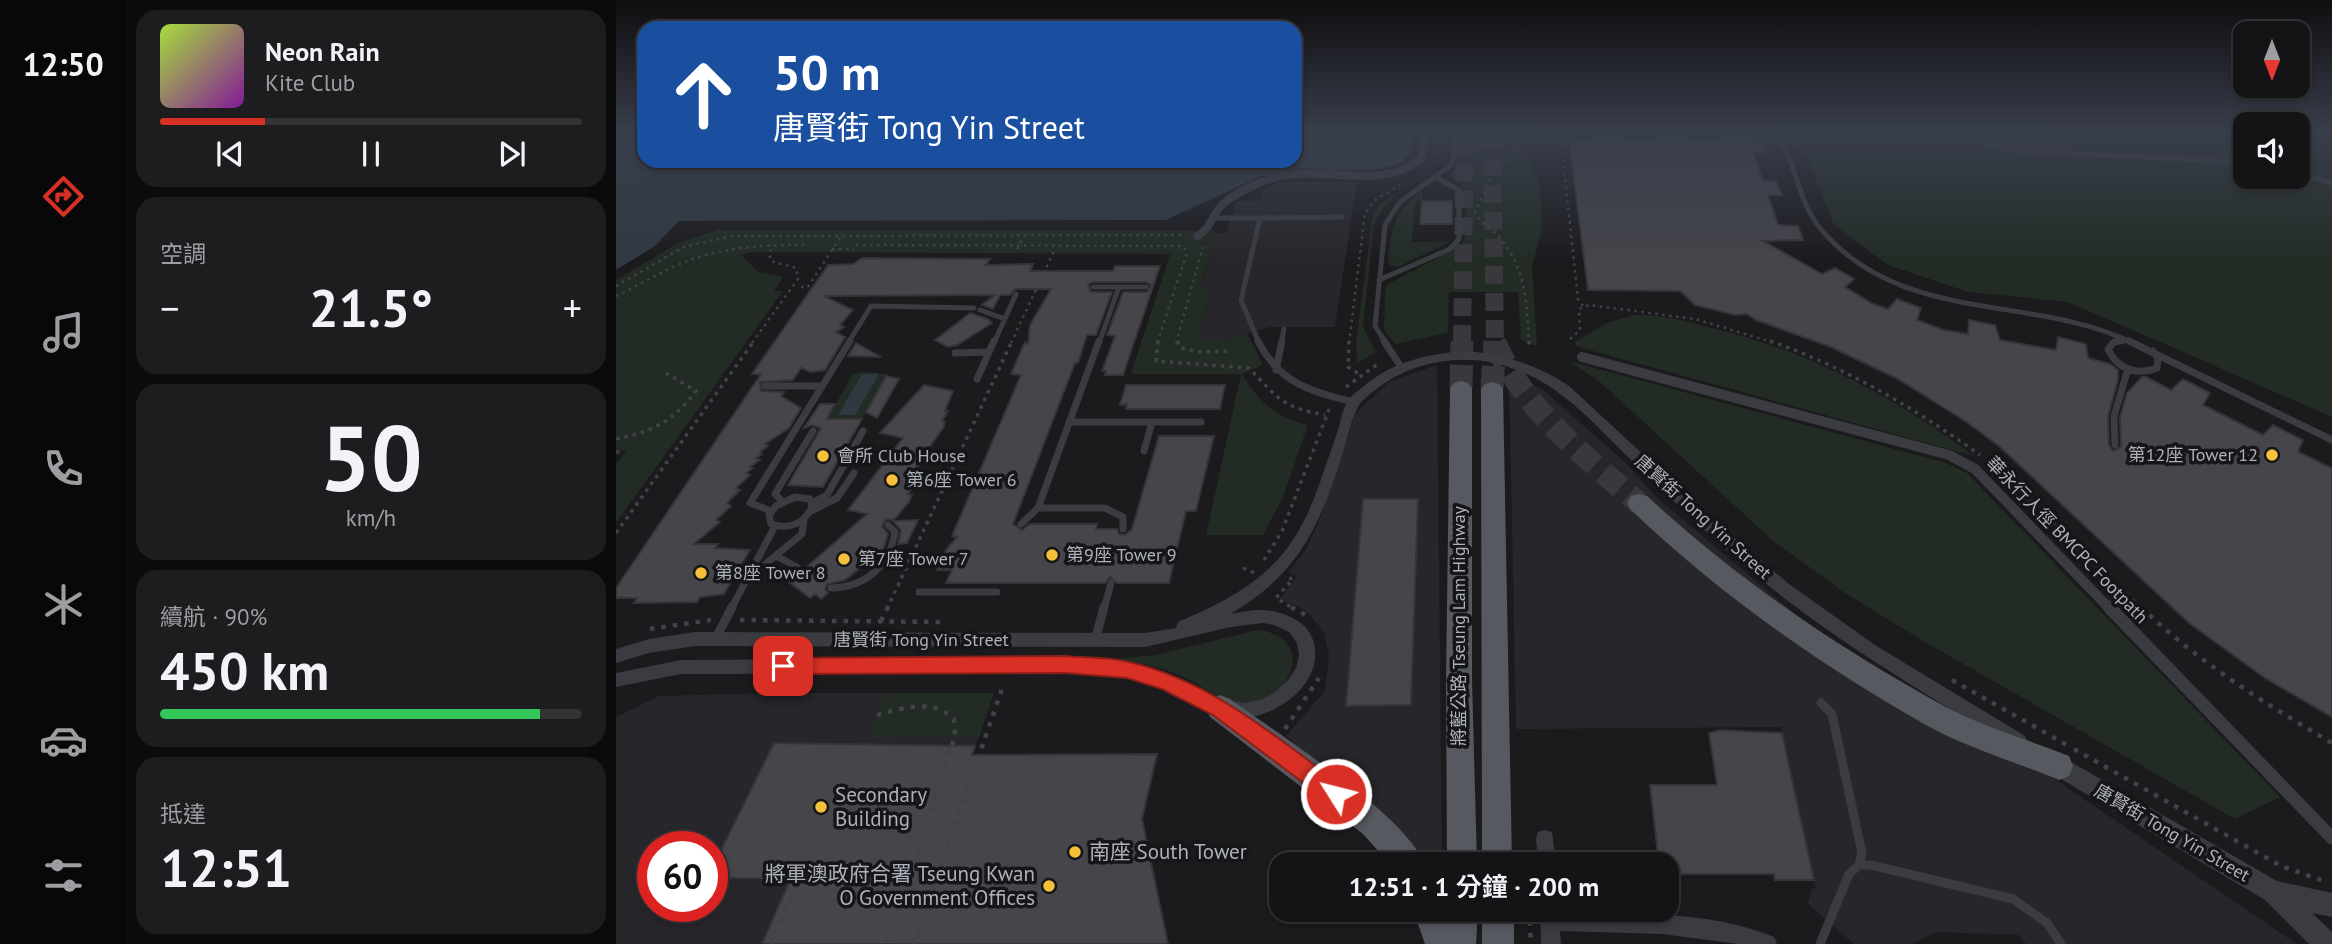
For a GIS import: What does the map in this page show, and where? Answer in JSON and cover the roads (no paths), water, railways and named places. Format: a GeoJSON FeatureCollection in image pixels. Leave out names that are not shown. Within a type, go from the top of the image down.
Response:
{"type":"FeatureCollection","features":[{"type":"Feature","properties":{"kind":"main road","name":"將藍公路 Tseung Lam Highway"},"geometry":{"type":"LineString","coordinates":[[1461,388],[1458,680],[1462,852]]}},
{"type":"Feature","properties":{"kind":"main road","name":"將藍公路 Tseung Lam Highway"},"geometry":{"type":"LineString","coordinates":[[1492,389],[1497,852]]}},
{"type":"Feature","properties":{"kind":"main road"},"geometry":{"type":"LineString","coordinates":[[1639,503],[1682,544],[1773,615],[1938,717],[2059,766]]}},
{"type":"Feature","properties":{"kind":"main road"},"geometry":{"type":"LineString","coordinates":[[1220,708],[1374,823],[1399,852]]}},
{"type":"Feature","properties":{"kind":"main road"},"geometry":{"type":"LineString","coordinates":[[1433,922],[1441,944]]}},
{"type":"Feature","properties":{"kind":"main road"},"geometry":{"type":"LineString","coordinates":[[1460,944],[1461,922]]}},
{"type":"Feature","properties":{"kind":"main road"},"geometry":{"type":"LineString","coordinates":[[1498,922],[1498,944]]}},
{"type":"Feature","properties":{"kind":"street"},"geometry":{"type":"LineString","coordinates":[[1197,236],[1210,228],[1224,203],[1287,175]]}},
{"type":"Feature","properties":{"kind":"street","name":"唐賢街 Tong Yin Street"},"geometry":{"type":"LineString","coordinates":[[1145,640],[1230,607],[1262,585],[1286,561],[1306,536],[1319,508],[1354,402],[1376,381],[1401,367],[1430,357],[1477,355],[1506,361],[1546,377],[1589,412],[1784,589],[1869,649],[2059,766],[2273,892],[2327,944]]}},
{"type":"Feature","properties":{"kind":"street","name":"華永行人徑 BMCPC Footpath"},"geometry":{"type":"LineString","coordinates":[[1582,357],[1949,455],[1975,468],[2332,838]]}},
{"type":"Feature","properties":{"kind":"street","name":"唐賢街 Tong Yin Street"},"geometry":{"type":"LineString","coordinates":[[616,656],[673,641],[716,638],[1145,640],[1174,637],[1255,616],[1275,618],[1293,626],[1304,642],[1307,661],[1299,682],[1291,692],[1281,700],[1255,710],[1220,708],[1145,675],[1076,665],[681,667],[616,680]]}},
{"type":"Feature","properties":{"kind":"street"},"geometry":{"type":"LineString","coordinates":[[1545,839],[1546,852]]}},
{"type":"Feature","properties":{"kind":"street"},"geometry":{"type":"LineString","coordinates":[[2273,892],[2332,905]]}},
{"type":"Feature","properties":{"kind":"street"},"geometry":{"type":"LineString","coordinates":[[1550,922],[1551,944]]}},
{"type":"Feature","properties":{"kind":"street"},"geometry":{"type":"LineString","coordinates":[[1627,922],[1692,927],[1756,938],[1767,944]]}},
{"type":"Feature","properties":{"kind":"lane"},"geometry":{"type":"LineString","coordinates":[[1401,367],[1375,326],[1388,217],[1408,195],[1440,175]]}},
{"type":"Feature","properties":{"kind":"lane"},"geometry":{"type":"LineString","coordinates":[[1796,175],[1809,211],[1819,227],[1852,259],[1876,273],[1942,300],[2080,321],[2139,343],[2332,440]]}},
{"type":"Feature","properties":{"kind":"lane"},"geometry":{"type":"LineString","coordinates":[[2310,177],[2332,183]]}},
{"type":"Feature","properties":{"kind":"lane"},"geometry":{"type":"LineString","coordinates":[[1379,280],[1450,249],[1459,239],[1459,190],[1437,178]]}},
{"type":"Feature","properties":{"kind":"lane"},"geometry":{"type":"LineString","coordinates":[[1215,218],[1342,217]]}},
{"type":"Feature","properties":{"kind":"lane"},"geometry":{"type":"LineString","coordinates":[[1260,218],[1241,300],[1253,332],[1276,370],[1307,389],[1354,402]]}},
{"type":"Feature","properties":{"kind":"lane"},"geometry":{"type":"LineString","coordinates":[[1093,287],[1146,287]]}},
{"type":"Feature","properties":{"kind":"lane"},"geometry":{"type":"LineString","coordinates":[[1021,524],[1038,508],[1119,287]]}},
{"type":"Feature","properties":{"kind":"lane"},"geometry":{"type":"LineString","coordinates":[[976,379],[1016,294]]}},
{"type":"Feature","properties":{"kind":"lane"},"geometry":{"type":"LineString","coordinates":[[771,511],[750,503],[871,306],[977,309],[1004,319]]}},
{"type":"Feature","properties":{"kind":"lane"},"geometry":{"type":"LineString","coordinates":[[1276,370],[1283,329]]}},
{"type":"Feature","properties":{"kind":"lane"},"geometry":{"type":"LineString","coordinates":[[2139,343],[2121,340],[2109,345],[2109,354],[2113,360],[2128,369],[2145,372],[2157,368],[2158,359],[2153,350]]}},
{"type":"Feature","properties":{"kind":"lane"},"geometry":{"type":"LineString","coordinates":[[955,353],[989,352]]}},
{"type":"Feature","properties":{"kind":"lane"},"geometry":{"type":"LineString","coordinates":[[2115,444],[2114,416],[2128,369]]}},
{"type":"Feature","properties":{"kind":"lane"},"geometry":{"type":"LineString","coordinates":[[765,386],[822,386]]}},
{"type":"Feature","properties":{"kind":"lane"},"geometry":{"type":"LineString","coordinates":[[1069,422],[1201,422]]}},
{"type":"Feature","properties":{"kind":"lane"},"geometry":{"type":"LineString","coordinates":[[1144,452],[1152,422]]}},
{"type":"Feature","properties":{"kind":"lane"},"geometry":{"type":"LineString","coordinates":[[782,501],[775,494],[813,431]]}},
{"type":"Feature","properties":{"kind":"lane"},"geometry":{"type":"LineString","coordinates":[[811,507],[801,496],[782,501],[771,511],[769,520],[775,526],[792,525],[804,519],[811,507],[827,495],[863,431]]}},
{"type":"Feature","properties":{"kind":"lane"},"geometry":{"type":"LineString","coordinates":[[811,507],[832,506],[841,498],[854,473]]}},
{"type":"Feature","properties":{"kind":"lane"},"geometry":{"type":"LineString","coordinates":[[1038,508],[1111,509],[1123,517],[1123,529]]}},
{"type":"Feature","properties":{"kind":"lane"},"geometry":{"type":"LineString","coordinates":[[752,576],[802,534],[804,519]]}},
{"type":"Feature","properties":{"kind":"lane"},"geometry":{"type":"LineString","coordinates":[[831,588],[845,589],[861,583],[885,563],[894,542],[894,532],[888,525]]}},
{"type":"Feature","properties":{"kind":"lane"},"geometry":{"type":"LineString","coordinates":[[716,638],[752,576],[775,526]]}},
{"type":"Feature","properties":{"kind":"lane"},"geometry":{"type":"LineString","coordinates":[[776,556],[797,568]]}},
{"type":"Feature","properties":{"kind":"lane"},"geometry":{"type":"LineString","coordinates":[[1094,640],[1111,583]]}},
{"type":"Feature","properties":{"kind":"lane"},"geometry":{"type":"LineString","coordinates":[[919,592],[960,587],[997,592]]}},
{"type":"Feature","properties":{"kind":"lane"},"geometry":{"type":"LineString","coordinates":[[1820,944],[1849,874],[1859,865],[1862,853],[1832,714],[1821,703]]}},
{"type":"Feature","properties":{"kind":"lane"},"geometry":{"type":"LineString","coordinates":[[1859,865],[1871,864],[2013,899],[2047,923],[2061,944]]}},
{"type":"Feature","properties":{"kind":"tunnel"},"geometry":{"type":"LineString","coordinates":[[1462,343],[1464,175]]}},
{"type":"Feature","properties":{"kind":"tunnel"},"geometry":{"type":"LineString","coordinates":[[1493,175],[1495,341]]}},
{"type":"Feature","properties":{"kind":"tunnel"},"geometry":{"type":"LineString","coordinates":[[1461,388],[1462,341]]}},
{"type":"Feature","properties":{"kind":"tunnel"},"geometry":{"type":"LineString","coordinates":[[1492,389],[1495,341]]}},
{"type":"Feature","properties":{"kind":"tunnel"},"geometry":{"type":"LineString","coordinates":[[1495,341],[1522,390],[1539,411],[1577,449],[1639,503]]}},
{"type":"Feature","properties":{"kind":"place","name":"第12座 Tower 12"},"geometry":{"type":"Point","coordinates":[2272,455]}},
{"type":"Feature","properties":{"kind":"place","name":"會所 Club House"},"geometry":{"type":"Point","coordinates":[823,456]}},
{"type":"Feature","properties":{"kind":"place","name":"第6座 Tower 6"},"geometry":{"type":"Point","coordinates":[892,480]}},
{"type":"Feature","properties":{"kind":"place","name":"第9座 Tower 9"},"geometry":{"type":"Point","coordinates":[1052,555]}},
{"type":"Feature","properties":{"kind":"place","name":"第7座 Tower 7"},"geometry":{"type":"Point","coordinates":[844,559]}},
{"type":"Feature","properties":{"kind":"place","name":"第8座 Tower 8"},"geometry":{"type":"Point","coordinates":[701,573]}},
{"type":"Feature","properties":{"kind":"place","name":"Secondary Building"},"geometry":{"type":"Point","coordinates":[821,807]}},
{"type":"Feature","properties":{"kind":"place","name":"南座 South Tower"},"geometry":{"type":"Point","coordinates":[1075,852]}},
{"type":"Feature","properties":{"kind":"place","name":"將軍澳政府合署 Tseung Kwan O Government Offices"},"geometry":{"type":"Point","coordinates":[1049,886]}}]}
